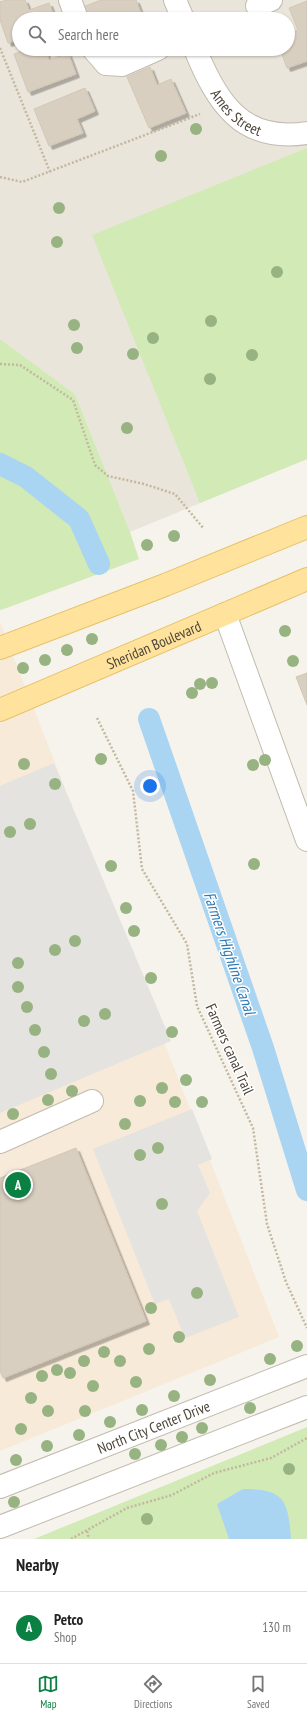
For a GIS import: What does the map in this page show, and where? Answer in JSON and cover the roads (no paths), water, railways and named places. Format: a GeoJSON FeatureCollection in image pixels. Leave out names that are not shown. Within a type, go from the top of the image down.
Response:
{"type":"FeatureCollection","features":[{"type":"Feature","properties":{"kind":"main road"},"geometry":{"type":"LineString","coordinates":[[0,648],[165,586],[307,528]]}},
{"type":"Feature","properties":{"kind":"main road","name":"Sheridan Boulevard"},"geometry":{"type":"LineString","coordinates":[[0,710],[307,579]]}},
{"type":"Feature","properties":{"kind":"street"},"geometry":{"type":"LineString","coordinates":[[70,0],[74,12]]}},
{"type":"Feature","properties":{"kind":"street"},"geometry":{"type":"LineString","coordinates":[[175,0],[180,12]]}},
{"type":"Feature","properties":{"kind":"street"},"geometry":{"type":"LineString","coordinates":[[99,56],[106,64],[122,65],[142,56]]}},
{"type":"Feature","properties":{"kind":"street","name":"Ames Street"},"geometry":{"type":"LineString","coordinates":[[198,56],[207,79],[225,106],[245,124],[264,133],[287,136],[307,133]]}},
{"type":"Feature","properties":{"kind":"street"},"geometry":{"type":"LineString","coordinates":[[225,614],[307,840]]}},
{"type":"Feature","properties":{"kind":"street"},"geometry":{"type":"LineString","coordinates":[[0,1142],[92,1101]]}},
{"type":"Feature","properties":{"kind":"street","name":"North City Center Drive"},"geometry":{"type":"LineString","coordinates":[[0,1487],[307,1366]]}},
{"type":"Feature","properties":{"kind":"street"},"geometry":{"type":"LineString","coordinates":[[0,1527],[307,1407]]}},
{"type":"Feature","properties":{"kind":"water"},"geometry":{"type":"Polygon","coordinates":[[[243,1489],[267,1491],[281,1499],[288,1515],[291,1539],[229,1539],[217,1504],[243,1489]]]}},
{"type":"Feature","properties":{"kind":"waterway","name":"Farmers Highline Canal"},"geometry":{"type":"LineString","coordinates":[[0,464],[26,477],[79,519],[99,564]]}},
{"type":"Feature","properties":{"kind":"waterway","name":"Farmers Highline Canal"},"geometry":{"type":"LineString","coordinates":[[149,719],[263,1048],[307,1190]]}},
{"type":"Feature","properties":{"kind":"place","name":"Petco"},"geometry":{"type":"Point","coordinates":[18,1185]}}]}
